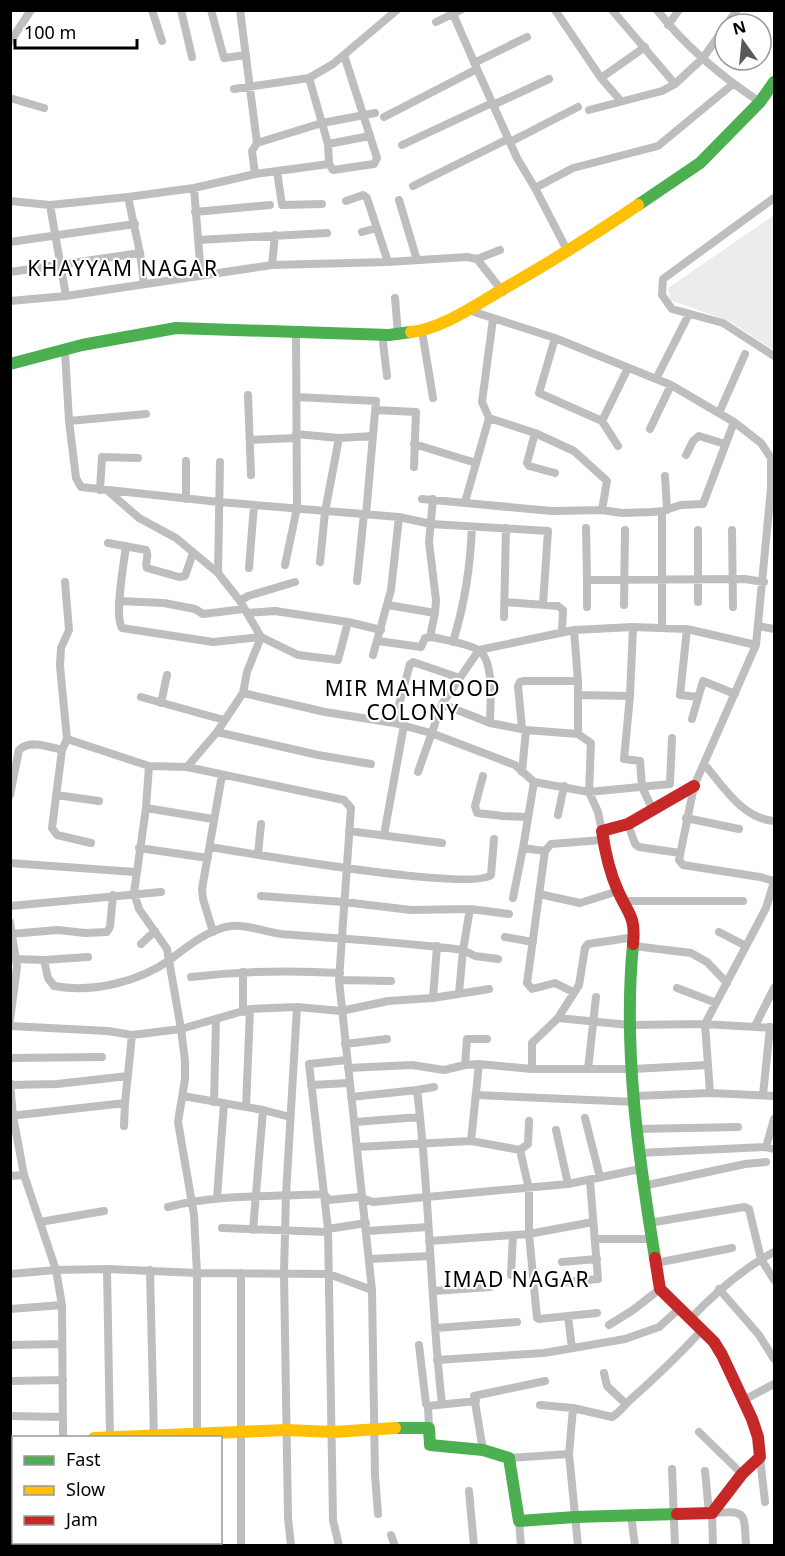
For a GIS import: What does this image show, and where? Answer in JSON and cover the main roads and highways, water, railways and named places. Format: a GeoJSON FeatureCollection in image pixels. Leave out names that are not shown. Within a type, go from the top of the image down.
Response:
{"type":"FeatureCollection","features":[{"type":"Feature","properties":{"kind":"district","name":"KHAYYAM NAGAR"},"geometry":{"type":"Point","coordinates":[123,269]}},
{"type":"Feature","properties":{"kind":"district","name":"MIR MAHMOOD COLONY"},"geometry":{"type":"Point","coordinates":[413,701]}},
{"type":"Feature","properties":{"kind":"district","name":"IMAD NAGAR"},"geometry":{"type":"Point","coordinates":[517,1280]}}]}
